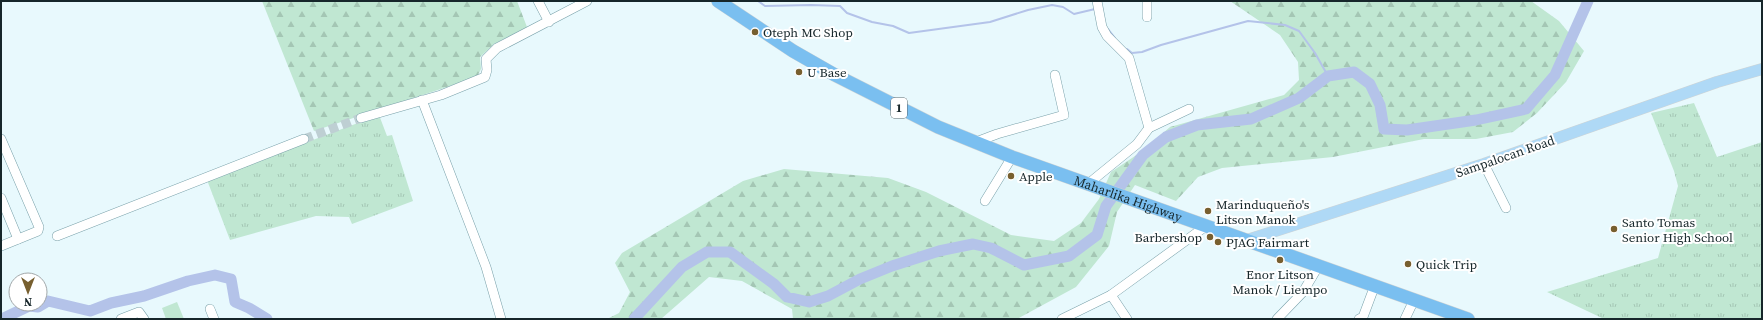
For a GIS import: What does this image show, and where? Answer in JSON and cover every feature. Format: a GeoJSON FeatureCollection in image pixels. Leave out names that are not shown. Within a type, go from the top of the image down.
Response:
{"type":"FeatureCollection","features":[{"type":"Feature","properties":{"kind":"highway","name":"Maharlika Highway"},"geometry":{"type":"LineString","coordinates":[[718,1],[793,50],[835,75],[938,127],[1012,157],[1468,319]]}},
{"type":"Feature","properties":{"kind":"main road","name":"Sampalocan Road"},"geometry":{"type":"LineString","coordinates":[[1246,240],[1484,164],[1717,82],[1762,69]]}},
{"type":"Feature","properties":{"kind":"street"},"geometry":{"type":"LineString","coordinates":[[538,1],[549,22]]}},
{"type":"Feature","properties":{"kind":"street"},"geometry":{"type":"LineString","coordinates":[[361,118],[441,95],[485,76],[487,70],[486,59],[497,48],[588,1]]}},
{"type":"Feature","properties":{"kind":"street"},"geometry":{"type":"LineString","coordinates":[[1097,1],[1102,27],[1108,36],[1129,58],[1149,128]]}},
{"type":"Feature","properties":{"kind":"street"},"geometry":{"type":"LineString","coordinates":[[1147,1],[1147,17]]}},
{"type":"Feature","properties":{"kind":"street"},"geometry":{"type":"LineString","coordinates":[[976,142],[997,134],[1064,115],[1055,75]]}},
{"type":"Feature","properties":{"kind":"street"},"geometry":{"type":"LineString","coordinates":[[422,100],[486,267],[501,319]]}},
{"type":"Feature","properties":{"kind":"street"},"geometry":{"type":"LineString","coordinates":[[1091,185],[1137,144],[1149,128],[1189,109]]}},
{"type":"Feature","properties":{"kind":"street"},"geometry":{"type":"LineString","coordinates":[[1,139],[5,160],[39,227],[38,231],[1,246]]}},
{"type":"Feature","properties":{"kind":"street"},"geometry":{"type":"LineString","coordinates":[[57,236],[304,139]]}},
{"type":"Feature","properties":{"kind":"street"},"geometry":{"type":"LineString","coordinates":[[985,201],[1012,157]]}},
{"type":"Feature","properties":{"kind":"street"},"geometry":{"type":"LineString","coordinates":[[1484,164],[1506,208]]}},
{"type":"Feature","properties":{"kind":"street"},"geometry":{"type":"LineString","coordinates":[[1,198],[18,238]]}},
{"type":"Feature","properties":{"kind":"street"},"geometry":{"type":"LineString","coordinates":[[1062,319],[1111,295],[1206,226]]}},
{"type":"Feature","properties":{"kind":"street"},"geometry":{"type":"LineString","coordinates":[[1277,319],[1303,292],[1319,265]]}},
{"type":"Feature","properties":{"kind":"street"},"geometry":{"type":"LineString","coordinates":[[1358,319],[1363,317],[1375,286]]}},
{"type":"Feature","properties":{"kind":"street"},"geometry":{"type":"LineString","coordinates":[[1111,295],[1127,319]]}},
{"type":"Feature","properties":{"kind":"street"},"geometry":{"type":"LineString","coordinates":[[1405,319],[1414,300]]}},
{"type":"Feature","properties":{"kind":"street"},"geometry":{"type":"LineString","coordinates":[[210,309],[214,319]]}},
{"type":"Feature","properties":{"kind":"street"},"geometry":{"type":"LineString","coordinates":[[122,319],[139,312],[144,319]]}},
{"type":"Feature","properties":{"kind":"green space"},"geometry":{"type":"Polygon","coordinates":[[[262,1],[517,1],[527,27],[494,44],[480,57],[481,69],[477,77],[314,131],[262,1]]]}},
{"type":"Feature","properties":{"kind":"green space"},"geometry":{"type":"Polygon","coordinates":[[[1230,1],[1531,1],[1559,21],[1584,51],[1566,82],[1537,113],[1513,132],[1476,139],[1424,139],[1333,157],[1222,168],[1198,177],[1176,201],[1135,185],[1117,212],[1109,246],[1076,287],[1017,319],[793,319],[792,309],[742,281],[709,277],[661,319],[607,319],[619,313],[630,292],[615,263],[622,253],[743,181],[784,169],[888,178],[926,192],[1011,235],[1054,241],[1081,223],[1099,199],[1111,172],[1141,152],[1170,127],[1284,95],[1299,80],[1298,62],[1280,35],[1230,1]]]}},
{"type":"Feature","properties":{"kind":"green space"},"geometry":{"type":"Polygon","coordinates":[[[1694,103],[1717,157],[1762,142],[1762,319],[1604,319],[1547,292],[1658,258],[1678,186],[1674,171],[1651,113],[1694,103]]]}},
{"type":"Feature","properties":{"kind":"green space"},"geometry":{"type":"Polygon","coordinates":[[[379,115],[387,136],[392,135],[413,201],[352,224],[349,217],[316,216],[230,240],[207,180],[379,115]]]}},
{"type":"Feature","properties":{"kind":"green space"},"geometry":{"type":"Polygon","coordinates":[[[177,302],[184,319],[166,319],[162,308],[177,302]]]}},
{"type":"Feature","properties":{"kind":"waterway"},"geometry":{"type":"LineString","coordinates":[[758,1],[765,6],[840,6],[847,13],[872,22],[893,26],[909,33],[990,22],[1028,10],[1052,5],[1063,7],[1074,14],[1096,10]]}},
{"type":"Feature","properties":{"kind":"waterway"},"geometry":{"type":"LineString","coordinates":[[634,319],[682,267],[707,252],[730,252],[774,284],[787,297],[809,302],[828,296],[860,279],[892,266],[939,251],[973,244],[991,248],[1024,265],[1069,256],[1097,235],[1106,206],[1143,155],[1166,137],[1197,125],[1251,119],[1299,98],[1328,76],[1354,72],[1370,84],[1380,105],[1384,129],[1407,130],[1476,120],[1526,109],[1555,75],[1588,1]]}},
{"type":"Feature","properties":{"kind":"waterway"},"geometry":{"type":"LineString","coordinates":[[1127,49],[1132,53],[1142,52],[1161,45],[1248,21],[1285,25],[1299,31],[1315,53],[1328,76]]}},
{"type":"Feature","properties":{"kind":"waterway"},"geometry":{"type":"LineString","coordinates":[[1108,29],[1115,38]]}},
{"type":"Feature","properties":{"kind":"waterway"},"geometry":{"type":"LineString","coordinates":[[2,319],[29,306],[38,307],[48,301],[90,311],[111,303],[144,296],[188,281],[215,275],[231,279],[235,302],[249,308],[267,319]]}},
{"type":"Feature","properties":{"kind":"tunnel"},"geometry":{"type":"LineString","coordinates":[[304,139],[361,118]]}},
{"type":"Feature","properties":{"kind":"place","name":"Oteph MC Shop"},"geometry":{"type":"Point","coordinates":[755,32]}},
{"type":"Feature","properties":{"kind":"place","name":"U Base"},"geometry":{"type":"Point","coordinates":[799,72]}},
{"type":"Feature","properties":{"kind":"place","name":"Apple"},"geometry":{"type":"Point","coordinates":[1011,176]}},
{"type":"Feature","properties":{"kind":"place","name":"Marinduqueño's Litson Manok"},"geometry":{"type":"Point","coordinates":[1208,211]}},
{"type":"Feature","properties":{"kind":"place","name":"Santo Tomas Senior High School"},"geometry":{"type":"Point","coordinates":[1614,229]}},
{"type":"Feature","properties":{"kind":"place","name":"Barbershop"},"geometry":{"type":"Point","coordinates":[1210,237]}},
{"type":"Feature","properties":{"kind":"place","name":"PJAG Fairmart"},"geometry":{"type":"Point","coordinates":[1218,242]}},
{"type":"Feature","properties":{"kind":"place","name":"Enor Litson Manok / Liempo"},"geometry":{"type":"Point","coordinates":[1280,260]}},
{"type":"Feature","properties":{"kind":"place","name":"Quick Trip"},"geometry":{"type":"Point","coordinates":[1408,264]}}]}
